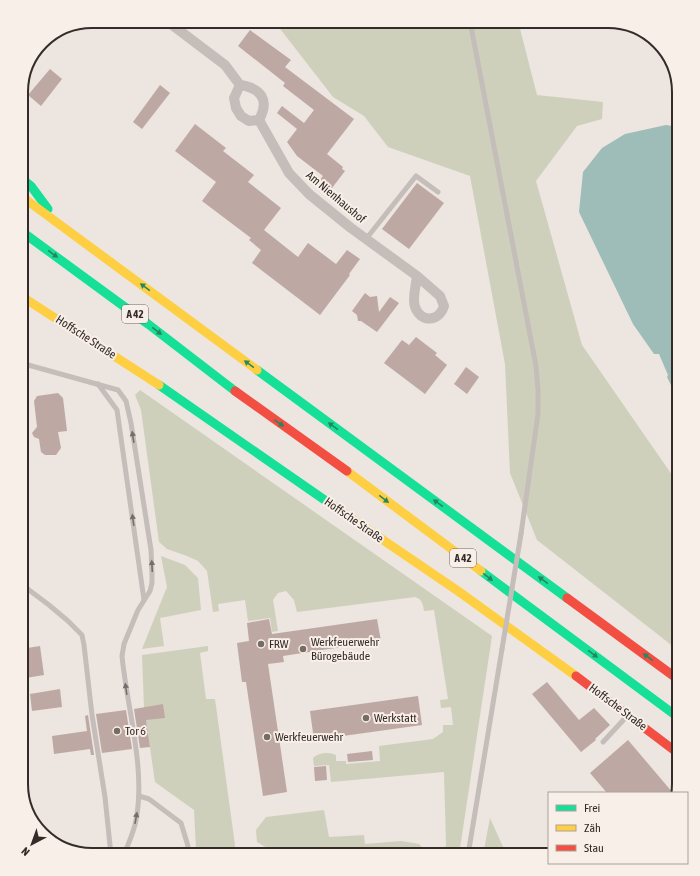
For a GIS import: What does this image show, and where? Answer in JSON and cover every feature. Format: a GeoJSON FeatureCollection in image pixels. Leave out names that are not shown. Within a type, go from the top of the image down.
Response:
{"type":"FeatureCollection","features":[{"type":"Feature","properties":{"kind":"main road"},"geometry":{"type":"LineString","coordinates":[[28,184],[62,226]]}},
{"type":"Feature","properties":{"kind":"main road","name":"A 42"},"geometry":{"type":"LineString","coordinates":[[28,201],[672,675]]}},
{"type":"Feature","properties":{"kind":"main road","name":"A 42"},"geometry":{"type":"LineString","coordinates":[[28,236],[148,324],[247,400],[350,473],[672,713]]}},
{"type":"Feature","properties":{"kind":"main road","name":"Hoffsche Straße"},"geometry":{"type":"LineString","coordinates":[[28,300],[143,374],[513,629],[672,749]]}},
{"type":"Feature","properties":{"kind":"street"},"geometry":{"type":"LineString","coordinates":[[176,28],[225,65],[240,85],[250,86],[264,100],[264,111],[259,120],[249,120],[241,116],[236,108],[234,98],[240,85]]}},
{"type":"Feature","properties":{"kind":"street","name":"Am Nienhaushof"},"geometry":{"type":"LineString","coordinates":[[259,120],[289,173],[309,194],[366,239],[417,276]]}},
{"type":"Feature","properties":{"kind":"lane"},"geometry":{"type":"LineString","coordinates":[[469,848],[521,534],[538,414],[536,366],[471,28]]}},
{"type":"Feature","properties":{"kind":"lane"},"geometry":{"type":"LineString","coordinates":[[366,239],[416,176],[438,192]]}},
{"type":"Feature","properties":{"kind":"lane"},"geometry":{"type":"LineString","coordinates":[[28,365],[71,378],[113,388],[122,394],[126,401],[131,423],[151,550],[152,583],[138,610],[124,644],[122,656],[138,768],[139,796],[136,821],[126,848]]}},
{"type":"Feature","properties":{"kind":"lane"},"geometry":{"type":"LineString","coordinates":[[98,384],[117,410],[144,600]]}},
{"type":"Feature","properties":{"kind":"lane"},"geometry":{"type":"LineString","coordinates":[[28,589],[68,621],[82,636],[111,848]]}},
{"type":"Feature","properties":{"kind":"lane"},"geometry":{"type":"LineString","coordinates":[[604,742],[628,714]]}},
{"type":"Feature","properties":{"kind":"lane"},"geometry":{"type":"LineString","coordinates":[[139,796],[149,799],[181,823],[188,848]]}},
{"type":"Feature","properties":{"kind":"green space"},"geometry":{"type":"Polygon","coordinates":[[[279,28],[520,28],[537,95],[603,102],[602,119],[577,126],[536,181],[582,345],[672,475],[672,646],[537,540],[510,473],[505,364],[470,176],[388,147],[364,116],[333,97],[279,28]]]}},
{"type":"Feature","properties":{"kind":"green space"},"geometry":{"type":"Polygon","coordinates":[[[140,390],[492,636],[460,848],[445,848],[444,772],[331,782],[329,765],[314,766],[313,758],[321,754],[330,753],[336,755],[336,761],[346,761],[346,764],[380,761],[379,746],[433,739],[443,732],[443,725],[453,725],[451,707],[441,708],[440,700],[448,699],[434,610],[424,611],[422,602],[415,597],[297,612],[294,600],[286,591],[278,593],[273,600],[278,631],[272,632],[270,618],[248,621],[245,600],[218,604],[219,611],[213,612],[207,571],[198,561],[167,549],[159,542],[141,410],[135,395],[140,390]]]}},
{"type":"Feature","properties":{"kind":"green space"},"geometry":{"type":"Polygon","coordinates":[[[161,556],[185,565],[198,578],[201,610],[160,618],[164,646],[142,649],[167,587],[161,556]]]}},
{"type":"Feature","properties":{"kind":"green space"},"geometry":{"type":"Polygon","coordinates":[[[208,646],[208,651],[200,653],[206,699],[215,699],[235,848],[196,848],[194,810],[155,782],[144,707],[142,655],[208,646]]]}},
{"type":"Feature","properties":{"kind":"green space"},"geometry":{"type":"Polygon","coordinates":[[[324,810],[329,837],[364,835],[365,844],[401,841],[419,844],[423,848],[267,848],[257,842],[256,830],[266,817],[324,810]]]}},
{"type":"Feature","properties":{"kind":"green space"},"geometry":{"type":"Polygon","coordinates":[[[490,818],[504,848],[484,848],[490,818]]]}},
{"type":"Feature","properties":{"kind":"water"},"geometry":{"type":"Polygon","coordinates":[[[666,125],[672,126],[672,387],[659,354],[654,354],[633,324],[579,212],[583,172],[602,148],[625,134],[666,125]]]}},
{"type":"Feature","properties":{"kind":"building"},"geometry":{"type":"Polygon","coordinates":[[[250,30],[291,60],[285,67],[354,119],[327,154],[343,167],[342,169],[345,171],[329,192],[317,183],[323,176],[297,156],[287,142],[297,129],[277,113],[282,106],[304,123],[314,110],[283,86],[285,83],[238,46],[250,30]]]}},
{"type":"Feature","properties":{"kind":"building"},"geometry":{"type":"Polygon","coordinates":[[[50,69],[62,79],[41,106],[28,95],[50,69]]]}},
{"type":"Feature","properties":{"kind":"building"},"geometry":{"type":"Polygon","coordinates":[[[160,85],[170,93],[142,129],[133,122],[160,85]]]}},
{"type":"Feature","properties":{"kind":"building"},"geometry":{"type":"Polygon","coordinates":[[[195,124],[226,148],[223,151],[254,175],[248,182],[281,208],[264,230],[298,257],[308,243],[336,264],[347,250],[360,259],[320,315],[252,263],[261,250],[249,240],[251,238],[202,201],[216,182],[175,151],[195,124]]]}},
{"type":"Feature","properties":{"kind":"building"},"geometry":{"type":"Polygon","coordinates":[[[417,183],[444,203],[409,249],[382,229],[417,183]]]}},
{"type":"Feature","properties":{"kind":"building"},"geometry":{"type":"Polygon","coordinates":[[[365,293],[370,297],[377,296],[379,312],[390,297],[399,303],[377,332],[361,321],[358,321],[357,315],[352,311],[365,293]]]}},
{"type":"Feature","properties":{"kind":"building"},"geometry":{"type":"Polygon","coordinates":[[[416,337],[437,353],[435,355],[447,365],[425,394],[384,363],[402,340],[409,345],[416,337]]]}},
{"type":"Feature","properties":{"kind":"building"},"geometry":{"type":"Polygon","coordinates":[[[466,367],[479,377],[467,394],[454,384],[466,367]]]}},
{"type":"Feature","properties":{"kind":"building"},"geometry":{"type":"Polygon","coordinates":[[[58,393],[63,398],[67,431],[58,432],[61,448],[56,455],[45,455],[41,452],[39,439],[34,437],[32,433],[37,427],[34,401],[37,396],[58,393]]]}},
{"type":"Feature","properties":{"kind":"building"},"geometry":{"type":"Polygon","coordinates":[[[269,619],[272,634],[377,619],[381,641],[283,656],[284,662],[268,664],[287,792],[263,796],[246,682],[242,682],[237,643],[249,641],[247,623],[269,619]]]}},
{"type":"Feature","properties":{"kind":"building"},"geometry":{"type":"Polygon","coordinates":[[[40,646],[44,675],[28,678],[28,648],[40,646]]]}},
{"type":"Feature","properties":{"kind":"building"},"geometry":{"type":"Polygon","coordinates":[[[547,682],[579,720],[594,708],[610,725],[595,739],[596,740],[581,752],[532,694],[547,682]]]}},
{"type":"Feature","properties":{"kind":"building"},"geometry":{"type":"Polygon","coordinates":[[[60,689],[62,707],[32,711],[30,694],[60,689]]]}},
{"type":"Feature","properties":{"kind":"building","name":"Werkstatt"},"geometry":{"type":"Polygon","coordinates":[[[418,696],[422,725],[314,740],[310,711],[418,696]]]}},
{"type":"Feature","properties":{"kind":"building"},"geometry":{"type":"Polygon","coordinates":[[[163,704],[165,718],[146,720],[150,747],[140,748],[134,709],[163,704]]]}},
{"type":"Feature","properties":{"kind":"building"},"geometry":{"type":"Polygon","coordinates":[[[126,710],[132,749],[102,753],[96,714],[126,710]]]}},
{"type":"Feature","properties":{"kind":"building"},"geometry":{"type":"Polygon","coordinates":[[[88,715],[94,755],[91,755],[90,749],[54,754],[52,736],[87,731],[85,716],[88,715]]]}},
{"type":"Feature","properties":{"kind":"building"},"geometry":{"type":"Polygon","coordinates":[[[628,740],[671,792],[606,792],[590,773],[628,740]]]}},
{"type":"Feature","properties":{"kind":"building"},"geometry":{"type":"Polygon","coordinates":[[[372,751],[373,760],[348,762],[347,754],[372,751]]]}},
{"type":"Feature","properties":{"kind":"building"},"geometry":{"type":"Polygon","coordinates":[[[326,766],[327,780],[315,781],[314,767],[326,766]]]}},
{"type":"Feature","properties":{"kind":"traffic: fast"},"geometry":{"type":"LineString","coordinates":[[28,184],[48,209]]}},
{"type":"Feature","properties":{"kind":"traffic: fast"},"geometry":{"type":"LineString","coordinates":[[28,236],[148,324],[235,391]]}},
{"type":"Feature","properties":{"kind":"traffic: fast"},"geometry":{"type":"LineString","coordinates":[[257,370],[567,598]]}},
{"type":"Feature","properties":{"kind":"traffic: fast"},"geometry":{"type":"LineString","coordinates":[[159,385],[339,510]]}},
{"type":"Feature","properties":{"kind":"traffic: fast"},"geometry":{"type":"LineString","coordinates":[[481,571],[672,713]]}},
{"type":"Feature","properties":{"kind":"traffic: slow"},"geometry":{"type":"LineString","coordinates":[[28,201],[257,370]]}},
{"type":"Feature","properties":{"kind":"traffic: slow"},"geometry":{"type":"LineString","coordinates":[[28,301],[159,385]]}},
{"type":"Feature","properties":{"kind":"traffic: slow"},"geometry":{"type":"LineString","coordinates":[[347,471],[481,571]]}},
{"type":"Feature","properties":{"kind":"traffic: slow"},"geometry":{"type":"LineString","coordinates":[[339,510],[458,591],[576,676]]}},
{"type":"Feature","properties":{"kind":"traffic: jam"},"geometry":{"type":"LineString","coordinates":[[235,391],[347,471]]}},
{"type":"Feature","properties":{"kind":"traffic: jam"},"geometry":{"type":"LineString","coordinates":[[567,598],[672,675]]}},
{"type":"Feature","properties":{"kind":"traffic: jam"},"geometry":{"type":"LineString","coordinates":[[576,676],[672,749]]}},
{"type":"Feature","properties":{"kind":"place","name":"FRW"},"geometry":{"type":"Point","coordinates":[261,644]}},
{"type":"Feature","properties":{"kind":"place","name":"Werkfeuerwehr Bürogebäude"},"geometry":{"type":"Point","coordinates":[303,649]}},
{"type":"Feature","properties":{"kind":"place","name":"Werkstatt"},"geometry":{"type":"Point","coordinates":[366,718]}},
{"type":"Feature","properties":{"kind":"place","name":"Tor 6"},"geometry":{"type":"Point","coordinates":[117,731]}},
{"type":"Feature","properties":{"kind":"place","name":"Werkfeuerwehr"},"geometry":{"type":"Point","coordinates":[267,737]}}]}
